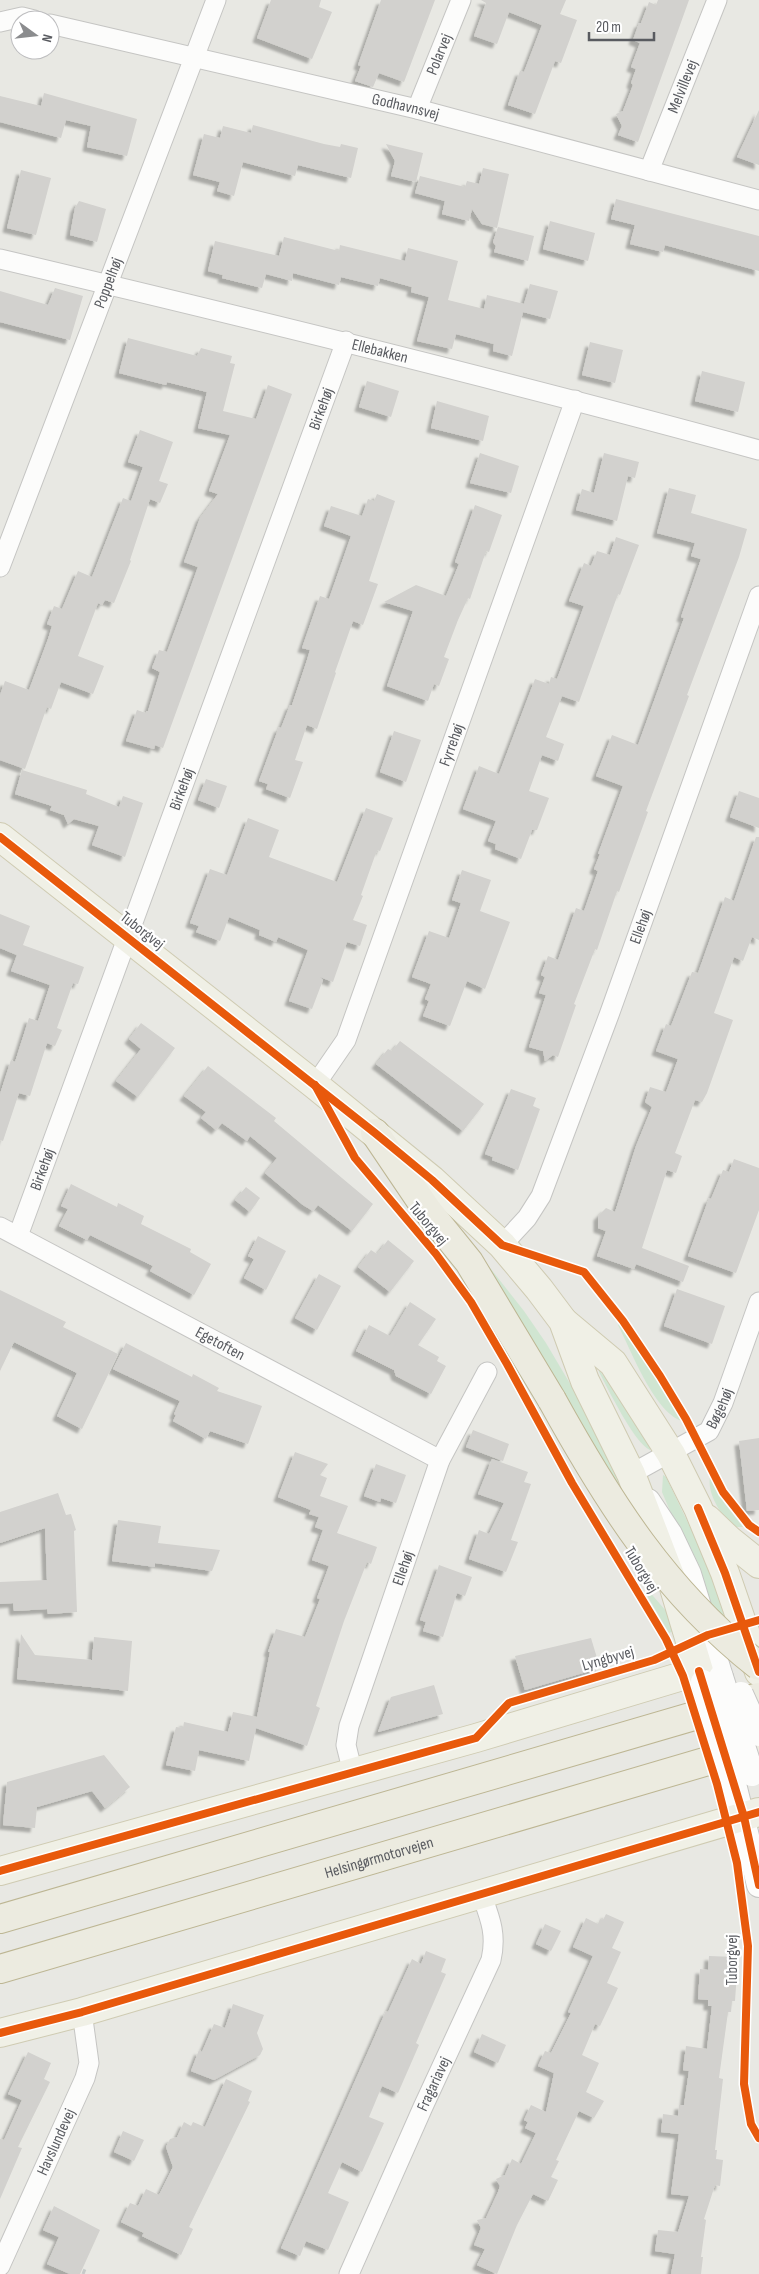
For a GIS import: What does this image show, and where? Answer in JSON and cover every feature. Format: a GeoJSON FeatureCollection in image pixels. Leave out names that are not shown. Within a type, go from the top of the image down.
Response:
{"type":"FeatureCollection","features":[{"type":"Feature","properties":{"kind":"highway"},"geometry":{"type":"LineString","coordinates":[[375,1133],[427,1210],[469,1262],[612,1503],[653,1562],[712,1626],[758,1662]]}},
{"type":"Feature","properties":{"kind":"highway"},"geometry":{"type":"LineString","coordinates":[[0,1919],[759,1697]]}},
{"type":"Feature","properties":{"kind":"highway","name":"Helsingørmotorvejen"},"geometry":{"type":"LineString","coordinates":[[0,1969],[759,1746]]}},
{"type":"Feature","properties":{"kind":"main road","name":"Tuborgvej"},"geometry":{"type":"LineString","coordinates":[[0,837],[315,1085],[432,1180],[502,1245],[563,1321],[612,1362],[671,1454],[698,1508],[725,1573],[758,1662]]}},
{"type":"Feature","properties":{"kind":"main road","name":"Tuborgvej"},"geometry":{"type":"LineString","coordinates":[[563,1321],[585,1381],[631,1474],[710,1674]]}},
{"type":"Feature","properties":{"kind":"main road"},"geometry":{"type":"LineString","coordinates":[[698,1508],[724,1535],[759,1564]]}},
{"type":"Feature","properties":{"kind":"main road"},"geometry":{"type":"LineString","coordinates":[[0,1871],[710,1674]]}},
{"type":"Feature","properties":{"kind":"main road"},"geometry":{"type":"LineString","coordinates":[[0,2033],[82,2012],[751,1815]]}},
{"type":"Feature","properties":{"kind":"street","name":"Poppelhøj"},"geometry":{"type":"LineString","coordinates":[[0,567],[106,284],[216,0]]}},
{"type":"Feature","properties":{"kind":"street","name":"Polarvej"},"geometry":{"type":"LineString","coordinates":[[418,109],[461,0]]}},
{"type":"Feature","properties":{"kind":"street","name":"Melvillevej"},"geometry":{"type":"LineString","coordinates":[[649,172],[716,0]]}},
{"type":"Feature","properties":{"kind":"street","name":"Godhavnsvej"},"geometry":{"type":"LineString","coordinates":[[60,26],[418,109],[759,200]]}},
{"type":"Feature","properties":{"kind":"street","name":"Ellebakken"},"geometry":{"type":"LineString","coordinates":[[0,259],[346,341],[759,450]]}},
{"type":"Feature","properties":{"kind":"street","name":"Birkehøj"},"geometry":{"type":"LineString","coordinates":[[18,1236],[129,938],[346,341]]}},
{"type":"Feature","properties":{"kind":"street","name":"Fyrrehøj"},"geometry":{"type":"LineString","coordinates":[[315,1085],[346,1040],[575,400]]}},
{"type":"Feature","properties":{"kind":"street","name":"Ellehøj"},"geometry":{"type":"LineString","coordinates":[[502,1245],[527,1218],[541,1196],[609,1015],[759,596]]}},
{"type":"Feature","properties":{"kind":"street","name":"Egetoften"},"geometry":{"type":"LineString","coordinates":[[0,1227],[440,1460]]}},
{"type":"Feature","properties":{"kind":"street","name":"Bøgehøj"},"geometry":{"type":"LineString","coordinates":[[631,1474],[671,1454],[708,1431],[722,1403],[759,1302]]}},
{"type":"Feature","properties":{"kind":"street","name":"Ellehøj"},"geometry":{"type":"LineString","coordinates":[[354,1773],[346,1745],[349,1726],[440,1460],[487,1372]]}},
{"type":"Feature","properties":{"kind":"street"},"geometry":{"type":"LineString","coordinates":[[710,1674],[758,1662]]}},
{"type":"Feature","properties":{"kind":"street"},"geometry":{"type":"LineString","coordinates":[[710,1674],[738,1689],[759,1734]]}},
{"type":"Feature","properties":{"kind":"street"},"geometry":{"type":"LineString","coordinates":[[710,1674],[748,1780],[759,1885]]}},
{"type":"Feature","properties":{"kind":"street","name":"Fragariavej"},"geometry":{"type":"LineString","coordinates":[[349,2274],[491,1960],[495,1944],[493,1929],[481,1893]]}},
{"type":"Feature","properties":{"kind":"street","name":"Havslundevej"},"geometry":{"type":"LineString","coordinates":[[0,2266],[85,2078],[89,2063],[82,2012]]}},
{"type":"Feature","properties":{"kind":"path"},"geometry":{"type":"LineString","coordinates":[[83,2274],[85,2269]]}},
{"type":"Feature","properties":{"kind":"green space"},"geometry":{"type":"Polygon","coordinates":[[[468,1240],[524,1311],[546,1343],[598,1431],[632,1509],[628,1511],[468,1240]]]}},
{"type":"Feature","properties":{"kind":"green space"},"geometry":{"type":"Polygon","coordinates":[[[620,1323],[657,1377],[682,1421],[662,1406],[644,1379],[618,1325],[620,1323]]]}},
{"type":"Feature","properties":{"kind":"green space"},"geometry":{"type":"Polygon","coordinates":[[[599,1370],[621,1398],[650,1450],[637,1438],[622,1415],[599,1370]]]}},
{"type":"Feature","properties":{"kind":"green space"},"geometry":{"type":"Polygon","coordinates":[[[663,1475],[666,1477],[700,1548],[726,1616],[711,1621],[683,1542],[662,1492],[663,1475]]]}},
{"type":"Feature","properties":{"kind":"green space"},"geometry":{"type":"Polygon","coordinates":[[[710,1477],[725,1504],[743,1527],[733,1527],[724,1517],[713,1497],[710,1477]]]}},
{"type":"Feature","properties":{"kind":"green space"},"geometry":{"type":"Polygon","coordinates":[[[648,1590],[672,1618],[676,1630],[669,1633],[645,1592],[648,1590]]]}},
{"type":"Feature","properties":{"kind":"building"},"geometry":{"type":"Polygon","coordinates":[[[271,0],[321,0],[319,7],[332,12],[312,59],[257,38],[271,0]]]}},
{"type":"Feature","properties":{"kind":"building"},"geometry":{"type":"Polygon","coordinates":[[[381,0],[435,0],[404,82],[379,73],[373,87],[355,81],[361,66],[358,65],[381,0]]]}},
{"type":"Feature","properties":{"kind":"building"},"geometry":{"type":"Polygon","coordinates":[[[481,0],[566,0],[560,14],[577,20],[561,63],[555,61],[535,114],[508,105],[520,71],[524,72],[542,25],[509,12],[497,44],[474,36],[486,3],[481,0]]]}},
{"type":"Feature","properties":{"kind":"building"},"geometry":{"type":"Polygon","coordinates":[[[658,0],[689,0],[638,142],[618,135],[622,126],[616,114],[623,111],[633,85],[631,83],[636,69],[631,67],[640,43],[633,40],[639,23],[641,23],[649,2],[656,5],[658,0]]]}},
{"type":"Feature","properties":{"kind":"building"},"geometry":{"type":"Polygon","coordinates":[[[44,93],[137,119],[127,156],[87,147],[91,126],[66,120],[61,138],[0,122],[0,96],[41,106],[44,93]]]}},
{"type":"Feature","properties":{"kind":"building"},"geometry":{"type":"Polygon","coordinates":[[[759,110],[759,165],[737,157],[759,110]]]}},
{"type":"Feature","properties":{"kind":"building"},"geometry":{"type":"Polygon","coordinates":[[[253,125],[324,144],[340,147],[341,144],[358,148],[351,178],[298,165],[295,176],[243,162],[234,196],[217,191],[220,182],[193,175],[204,134],[220,138],[223,126],[251,133],[253,125]]]}},
{"type":"Feature","properties":{"kind":"building"},"geometry":{"type":"Polygon","coordinates":[[[386,144],[423,153],[416,182],[391,176],[395,161],[386,144]]]}},
{"type":"Feature","properties":{"kind":"building"},"geometry":{"type":"Polygon","coordinates":[[[483,168],[509,174],[497,228],[482,224],[472,209],[469,221],[442,214],[445,201],[415,193],[420,176],[465,187],[467,181],[479,184],[483,168]]]}},
{"type":"Feature","properties":{"kind":"building"},"geometry":{"type":"Polygon","coordinates":[[[21,170],[51,178],[36,235],[7,228],[21,170]]]}},
{"type":"Feature","properties":{"kind":"building"},"geometry":{"type":"Polygon","coordinates":[[[616,199],[759,236],[759,271],[665,245],[663,252],[630,244],[635,225],[611,219],[616,199]]]}},
{"type":"Feature","properties":{"kind":"building"},"geometry":{"type":"Polygon","coordinates":[[[79,201],[106,209],[97,242],[70,235],[75,208],[79,201]]]}},
{"type":"Feature","properties":{"kind":"building"},"geometry":{"type":"Polygon","coordinates":[[[550,221],[595,233],[588,261],[543,249],[550,221]]]}},
{"type":"Feature","properties":{"kind":"building"},"geometry":{"type":"Polygon","coordinates":[[[498,227],[534,236],[528,261],[494,252],[496,246],[493,242],[498,227]]]}},
{"type":"Feature","properties":{"kind":"building"},"geometry":{"type":"Polygon","coordinates":[[[284,237],[339,251],[340,245],[405,261],[408,248],[458,261],[448,300],[484,309],[487,295],[524,304],[530,284],[558,291],[550,319],[523,312],[512,356],[493,351],[494,344],[456,334],[452,349],[417,341],[429,297],[411,292],[412,287],[380,278],[378,286],[341,277],[339,285],[293,273],[292,281],[266,274],[262,288],[222,278],[223,275],[208,271],[215,241],[279,256],[284,237]]]}},
{"type":"Feature","properties":{"kind":"building"},"geometry":{"type":"Polygon","coordinates":[[[55,288],[83,296],[70,340],[0,322],[0,291],[48,305],[55,288]]]}},
{"type":"Feature","properties":{"kind":"building"},"geometry":{"type":"Polygon","coordinates":[[[128,338],[197,356],[201,348],[232,356],[230,363],[235,364],[223,411],[256,419],[268,385],[292,394],[163,748],[155,745],[154,749],[126,741],[137,710],[146,713],[148,711],[160,672],[152,668],[159,650],[167,652],[198,567],[184,562],[200,518],[218,494],[209,491],[230,435],[198,428],[207,392],[167,382],[166,385],[119,373],[128,338]]]}},
{"type":"Feature","properties":{"kind":"building"},"geometry":{"type":"Polygon","coordinates":[[[590,342],[623,350],[615,383],[582,375],[590,342]]]}},
{"type":"Feature","properties":{"kind":"building"},"geometry":{"type":"Polygon","coordinates":[[[702,371],[745,382],[738,412],[695,401],[702,371]]]}},
{"type":"Feature","properties":{"kind":"building"},"geometry":{"type":"Polygon","coordinates":[[[367,381],[399,391],[391,417],[359,407],[367,381]]]}},
{"type":"Feature","properties":{"kind":"building"},"geometry":{"type":"Polygon","coordinates":[[[437,401],[489,416],[483,441],[431,428],[437,401]]]}},
{"type":"Feature","properties":{"kind":"building"},"geometry":{"type":"Polygon","coordinates":[[[140,430],[173,442],[159,481],[168,484],[160,503],[150,499],[131,561],[114,603],[105,600],[102,605],[98,603],[78,656],[104,666],[93,694],[61,682],[51,709],[47,707],[25,769],[0,760],[0,695],[5,681],[29,690],[52,626],[47,624],[54,606],[62,609],[78,571],[92,577],[123,498],[131,501],[143,467],[128,462],[140,430]]]}},
{"type":"Feature","properties":{"kind":"building"},"geometry":{"type":"Polygon","coordinates":[[[480,453],[519,466],[511,493],[470,483],[480,453]]]}},
{"type":"Feature","properties":{"kind":"building"},"geometry":{"type":"Polygon","coordinates":[[[604,453],[639,462],[635,478],[628,476],[617,521],[576,510],[582,489],[594,493],[604,453]]]}},
{"type":"Feature","properties":{"kind":"building"},"geometry":{"type":"Polygon","coordinates":[[[669,488],[696,495],[691,513],[747,529],[739,557],[687,695],[689,696],[646,811],[648,812],[619,892],[617,891],[597,950],[595,949],[574,1004],[576,1005],[558,1057],[553,1055],[545,1061],[543,1051],[529,1047],[546,995],[539,993],[545,977],[541,975],[548,956],[558,960],[576,908],[584,911],[598,871],[594,869],[600,854],[598,854],[623,786],[596,776],[612,735],[638,745],[684,618],[681,617],[701,559],[691,556],[695,543],[657,533],[669,488]]]}},
{"type":"Feature","properties":{"kind":"building"},"geometry":{"type":"Polygon","coordinates":[[[377,494],[395,501],[369,581],[378,584],[363,625],[353,621],[317,729],[307,725],[295,760],[303,762],[290,798],[266,789],[268,784],[259,781],[279,727],[281,728],[290,705],[292,705],[307,660],[310,650],[302,648],[320,596],[329,599],[351,536],[324,526],[331,506],[362,516],[368,499],[374,501],[377,494]]]}},
{"type":"Feature","properties":{"kind":"building"},"geometry":{"type":"Polygon","coordinates":[[[475,505],[502,515],[489,552],[486,551],[470,599],[468,598],[458,620],[444,657],[449,659],[439,686],[434,684],[428,701],[387,686],[413,611],[384,602],[416,585],[446,596],[459,564],[455,562],[475,505]]]}},
{"type":"Feature","properties":{"kind":"building"},"geometry":{"type":"Polygon","coordinates":[[[616,537],[639,545],[620,595],[618,594],[579,702],[562,696],[546,737],[564,744],[558,761],[542,755],[529,791],[549,798],[537,830],[532,830],[521,859],[495,849],[496,844],[488,841],[496,821],[463,809],[479,766],[499,774],[535,679],[549,684],[551,677],[557,679],[584,606],[569,601],[584,563],[591,566],[597,551],[610,555],[616,537]]]}},
{"type":"Feature","properties":{"kind":"building"},"geometry":{"type":"Polygon","coordinates":[[[394,731],[421,740],[406,782],[380,772],[394,731]]]}},
{"type":"Feature","properties":{"kind":"building"},"geometry":{"type":"Polygon","coordinates":[[[22,770],[87,790],[86,794],[119,807],[123,796],[143,803],[125,857],[92,845],[99,826],[74,819],[68,824],[64,815],[50,810],[52,806],[15,794],[22,770]]]}},
{"type":"Feature","properties":{"kind":"building"},"geometry":{"type":"Polygon","coordinates":[[[206,779],[227,786],[219,808],[198,800],[206,779]]]}},
{"type":"Feature","properties":{"kind":"building"},"geometry":{"type":"Polygon","coordinates":[[[739,791],[759,798],[759,828],[730,817],[739,791]]]}},
{"type":"Feature","properties":{"kind":"building"},"geometry":{"type":"Polygon","coordinates":[[[366,808],[393,818],[380,851],[377,850],[361,895],[363,896],[353,920],[367,925],[360,946],[347,942],[333,982],[320,977],[323,980],[312,1009],[289,1001],[308,950],[278,937],[276,942],[259,935],[260,930],[229,917],[220,941],[196,932],[199,926],[190,923],[210,869],[227,875],[248,818],[279,830],[269,857],[337,882],[366,808]]]}},
{"type":"Feature","properties":{"kind":"building"},"geometry":{"type":"Polygon","coordinates":[[[756,837],[759,837],[759,940],[752,937],[743,961],[734,957],[714,1013],[733,1020],[707,1093],[702,1102],[695,1100],[675,1153],[682,1156],[676,1173],[667,1170],[642,1248],[689,1266],[683,1282],[636,1264],[634,1269],[597,1256],[606,1231],[598,1228],[598,1216],[606,1208],[615,1212],[636,1146],[652,1107],[645,1102],[650,1087],[666,1092],[678,1059],[656,1051],[666,1024],[671,1026],[692,972],[698,973],[725,897],[734,901],[756,837]]]}},
{"type":"Feature","properties":{"kind":"building"},"geometry":{"type":"Polygon","coordinates":[[[462,870],[491,880],[480,911],[510,922],[485,989],[467,981],[450,1026],[423,1016],[429,1001],[425,999],[431,984],[412,977],[429,931],[449,938],[461,903],[452,900],[462,870]]]}},
{"type":"Feature","properties":{"kind":"building"},"geometry":{"type":"Polygon","coordinates":[[[0,914],[30,926],[23,945],[84,967],[78,984],[73,983],[57,1028],[62,1030],[55,1046],[47,1043],[30,1096],[19,1093],[3,1141],[0,1140],[0,1094],[11,1060],[15,1062],[29,1018],[38,1021],[50,985],[11,971],[17,955],[0,948],[0,914]]]}},
{"type":"Feature","properties":{"kind":"building"},"geometry":{"type":"Polygon","coordinates":[[[141,1023],[175,1048],[138,1097],[116,1081],[141,1049],[129,1039],[141,1023]]]}},
{"type":"Feature","properties":{"kind":"building"},"geometry":{"type":"Polygon","coordinates":[[[400,1041],[484,1104],[463,1131],[376,1064],[388,1049],[392,1051],[400,1041]]]}},
{"type":"Feature","properties":{"kind":"building"},"geometry":{"type":"Polygon","coordinates":[[[208,1066],[276,1118],[274,1121],[373,1204],[352,1231],[318,1205],[313,1211],[303,1205],[265,1173],[277,1158],[250,1136],[247,1141],[222,1123],[216,1130],[201,1118],[206,1112],[184,1096],[208,1066]]]}},
{"type":"Feature","properties":{"kind":"building"},"geometry":{"type":"Polygon","coordinates":[[[511,1089],[536,1098],[533,1106],[540,1109],[518,1170],[492,1160],[493,1157],[485,1154],[511,1089]]]}},
{"type":"Feature","properties":{"kind":"building"},"geometry":{"type":"Polygon","coordinates":[[[734,1159],[759,1168],[759,1210],[736,1273],[688,1256],[709,1198],[711,1199],[723,1170],[729,1172],[734,1159]]]}},
{"type":"Feature","properties":{"kind":"building"},"geometry":{"type":"Polygon","coordinates":[[[71,1184],[117,1207],[118,1203],[144,1216],[141,1224],[191,1249],[190,1252],[211,1264],[194,1295],[150,1271],[153,1266],[90,1235],[87,1240],[59,1226],[68,1209],[61,1206],[71,1184]]]}},
{"type":"Feature","properties":{"kind":"building"},"geometry":{"type":"Polygon","coordinates":[[[246,1187],[260,1198],[250,1212],[235,1200],[246,1187]]]}},
{"type":"Feature","properties":{"kind":"building"},"geometry":{"type":"Polygon","coordinates":[[[258,1236],[286,1251],[266,1290],[244,1278],[254,1259],[248,1256],[258,1236]]]}},
{"type":"Feature","properties":{"kind":"building"},"geometry":{"type":"Polygon","coordinates":[[[388,1240],[414,1261],[390,1292],[358,1267],[371,1250],[377,1254],[388,1240]]]}},
{"type":"Feature","properties":{"kind":"building"},"geometry":{"type":"Polygon","coordinates":[[[319,1274],[341,1286],[317,1330],[295,1318],[319,1274]]]}},
{"type":"Feature","properties":{"kind":"building"},"geometry":{"type":"Polygon","coordinates":[[[677,1289],[725,1306],[712,1344],[664,1326],[677,1289]]]}},
{"type":"Feature","properties":{"kind":"building"},"geometry":{"type":"Polygon","coordinates":[[[0,1290],[66,1322],[63,1327],[118,1354],[82,1429],[57,1416],[77,1373],[14,1342],[0,1371],[0,1290]]]}},
{"type":"Feature","properties":{"kind":"building"},"geometry":{"type":"Polygon","coordinates":[[[410,1302],[436,1319],[418,1345],[439,1357],[437,1361],[446,1366],[431,1394],[396,1376],[394,1370],[356,1351],[369,1325],[390,1336],[410,1302]]]}},
{"type":"Feature","properties":{"kind":"building"},"geometry":{"type":"Polygon","coordinates":[[[126,1343],[192,1377],[193,1374],[219,1388],[217,1391],[262,1406],[248,1444],[210,1431],[206,1439],[173,1421],[180,1401],[113,1369],[126,1343]]]}},
{"type":"Feature","properties":{"kind":"building"},"geometry":{"type":"Polygon","coordinates":[[[473,1430],[509,1444],[503,1461],[466,1447],[473,1430]]]}},
{"type":"Feature","properties":{"kind":"building"},"geometry":{"type":"Polygon","coordinates":[[[759,1438],[759,1510],[747,1511],[739,1441],[759,1438]]]}},
{"type":"Feature","properties":{"kind":"building"},"geometry":{"type":"Polygon","coordinates":[[[295,1452],[328,1464],[320,1475],[327,1478],[320,1496],[348,1506],[337,1533],[377,1547],[371,1564],[367,1562],[344,1621],[316,1706],[320,1708],[307,1746],[256,1728],[249,1761],[199,1750],[195,1771],[166,1765],[176,1727],[183,1728],[184,1722],[228,1732],[233,1712],[257,1717],[270,1652],[268,1652],[276,1629],[305,1637],[320,1599],[317,1598],[329,1566],[312,1560],[323,1530],[315,1527],[319,1517],[309,1514],[311,1510],[278,1497],[295,1452]]]}},
{"type":"Feature","properties":{"kind":"building"},"geometry":{"type":"Polygon","coordinates":[[[492,1459],[528,1472],[524,1482],[531,1484],[511,1540],[518,1542],[506,1572],[469,1559],[479,1530],[489,1534],[504,1503],[478,1494],[492,1459]]]}},
{"type":"Feature","properties":{"kind":"building"},"geometry":{"type":"Polygon","coordinates":[[[376,1464],[406,1475],[396,1503],[381,1498],[380,1502],[364,1496],[376,1464]]]}},
{"type":"Feature","properties":{"kind":"building"},"geometry":{"type":"Polygon","coordinates":[[[58,1493],[66,1515],[71,1514],[76,1530],[74,1531],[77,1612],[48,1614],[47,1609],[14,1611],[13,1603],[0,1604],[0,1582],[47,1580],[45,1528],[0,1543],[0,1512],[58,1493]]]}},
{"type":"Feature","properties":{"kind":"building"},"geometry":{"type":"Polygon","coordinates":[[[118,1520],[161,1526],[158,1543],[220,1550],[212,1571],[155,1563],[155,1567],[112,1561],[118,1520]]]}},
{"type":"Feature","properties":{"kind":"building"},"geometry":{"type":"Polygon","coordinates":[[[439,1565],[472,1577],[465,1596],[457,1593],[443,1637],[423,1631],[426,1622],[420,1620],[439,1565]]]}},
{"type":"Feature","properties":{"kind":"building"},"geometry":{"type":"Polygon","coordinates":[[[21,1634],[35,1655],[92,1660],[94,1637],[132,1641],[128,1691],[17,1679],[21,1634]]]}},
{"type":"Feature","properties":{"kind":"building"},"geometry":{"type":"Polygon","coordinates":[[[591,1638],[600,1668],[525,1690],[515,1656],[591,1638]]]}},
{"type":"Feature","properties":{"kind":"building"},"geometry":{"type":"Polygon","coordinates":[[[434,1685],[443,1714],[378,1732],[391,1697],[434,1685]]]}},
{"type":"Feature","properties":{"kind":"building"},"geometry":{"type":"Polygon","coordinates":[[[104,1755],[130,1787],[105,1808],[92,1791],[37,1807],[35,1828],[3,1825],[7,1782],[104,1755]]]}},
{"type":"Feature","properties":{"kind":"building"},"geometry":{"type":"Polygon","coordinates":[[[606,1914],[624,1922],[612,1948],[621,1952],[607,1983],[618,1988],[600,2026],[595,2024],[582,2055],[599,2063],[586,2092],[604,2101],[594,2118],[579,2111],[556,2160],[559,2161],[551,2177],[558,2180],[548,2201],[533,2194],[517,2225],[497,2274],[477,2265],[485,2249],[474,2245],[481,2228],[477,2220],[486,2218],[500,2186],[496,2179],[505,2175],[512,2159],[521,2164],[536,2133],[525,2128],[528,2122],[524,2120],[531,2105],[546,2112],[554,2073],[538,2066],[545,2051],[551,2053],[571,2013],[568,2012],[593,1956],[573,1947],[586,1918],[598,1924],[600,1919],[603,1920],[606,1914]]]}},
{"type":"Feature","properties":{"kind":"building"},"geometry":{"type":"Polygon","coordinates":[[[545,1924],[561,1931],[551,1951],[536,1944],[545,1924]]]}},
{"type":"Feature","properties":{"kind":"building"},"geometry":{"type":"Polygon","coordinates":[[[426,1951],[446,1959],[441,1972],[446,1974],[416,2043],[419,2045],[398,2093],[382,2086],[369,2117],[384,2123],[362,2172],[342,2162],[328,2193],[349,2202],[328,2250],[306,2241],[300,2256],[281,2248],[386,2011],[388,2012],[412,1959],[421,1964],[426,1951]]]}},
{"type":"Feature","properties":{"kind":"building"},"geometry":{"type":"Polygon","coordinates":[[[709,1956],[735,1957],[734,1972],[737,1972],[735,2001],[732,2001],[731,2012],[728,2012],[719,2078],[723,2079],[715,2150],[717,2150],[716,2159],[723,2160],[720,2186],[715,2185],[704,2219],[706,2220],[701,2257],[703,2257],[701,2274],[671,2274],[675,2254],[655,2251],[658,2230],[678,2232],[689,2196],[671,2194],[679,2134],[661,2132],[663,2114],[678,2116],[679,2105],[684,2105],[689,2071],[683,2070],[686,2046],[707,2049],[712,2006],[708,2006],[708,2000],[698,1999],[700,1969],[708,1970],[709,1956]]]}},
{"type":"Feature","properties":{"kind":"building"},"geometry":{"type":"Polygon","coordinates":[[[233,2004],[264,2015],[257,2033],[263,2049],[260,2055],[214,2080],[191,2071],[199,2050],[202,2052],[214,2024],[225,2028],[233,2004]]]}},
{"type":"Feature","properties":{"kind":"building"},"geometry":{"type":"Polygon","coordinates":[[[482,2034],[506,2045],[498,2063],[474,2052],[482,2034]]]}},
{"type":"Feature","properties":{"kind":"building"},"geometry":{"type":"Polygon","coordinates":[[[28,2052],[51,2063],[44,2079],[50,2082],[18,2147],[22,2148],[0,2199],[0,2139],[4,2140],[22,2100],[8,2094],[28,2052]]]}},
{"type":"Feature","properties":{"kind":"building"},"geometry":{"type":"Polygon","coordinates":[[[226,2079],[252,2091],[248,2101],[250,2102],[189,2227],[193,2229],[181,2255],[142,2236],[144,2233],[121,2222],[130,2203],[138,2206],[146,2189],[159,2195],[173,2167],[166,2147],[170,2139],[177,2137],[184,2122],[191,2126],[193,2122],[205,2127],[226,2079]]]}},
{"type":"Feature","properties":{"kind":"building"},"geometry":{"type":"Polygon","coordinates":[[[123,2131],[144,2140],[134,2161],[114,2152],[123,2131]]]}},
{"type":"Feature","properties":{"kind":"building"},"geometry":{"type":"Polygon","coordinates":[[[54,2206],[100,2230],[80,2274],[70,2274],[47,2264],[59,2237],[43,2230],[54,2206]]]}},
{"type":"Feature","properties":{"kind":"cycle path"},"geometry":{"type":"LineString","coordinates":[[0,837],[375,1133],[432,1180],[502,1245],[584,1272],[623,1321],[660,1376],[686,1419],[723,1492],[749,1525],[759,1532]]}},
{"type":"Feature","properties":{"kind":"cycle path"},"geometry":{"type":"LineString","coordinates":[[315,1085],[355,1158],[436,1254],[471,1302],[572,1483],[666,1639],[683,1676],[717,1784],[737,1863],[748,1946],[744,2084],[751,2124],[759,2138]]}},
{"type":"Feature","properties":{"kind":"cycle path"},"geometry":{"type":"LineString","coordinates":[[698,1508],[725,1573],[759,1672]]}},
{"type":"Feature","properties":{"kind":"cycle path","name":"Lyngbyvej"},"geometry":{"type":"LineString","coordinates":[[0,1871],[476,1738],[509,1703],[654,1660],[708,1635],[759,1620]]}},
{"type":"Feature","properties":{"kind":"cycle path"},"geometry":{"type":"LineString","coordinates":[[699,1671],[744,1817],[759,1885]]}},
{"type":"Feature","properties":{"kind":"cycle path"},"geometry":{"type":"LineString","coordinates":[[0,2033],[82,2012],[759,1812]]}}]}
